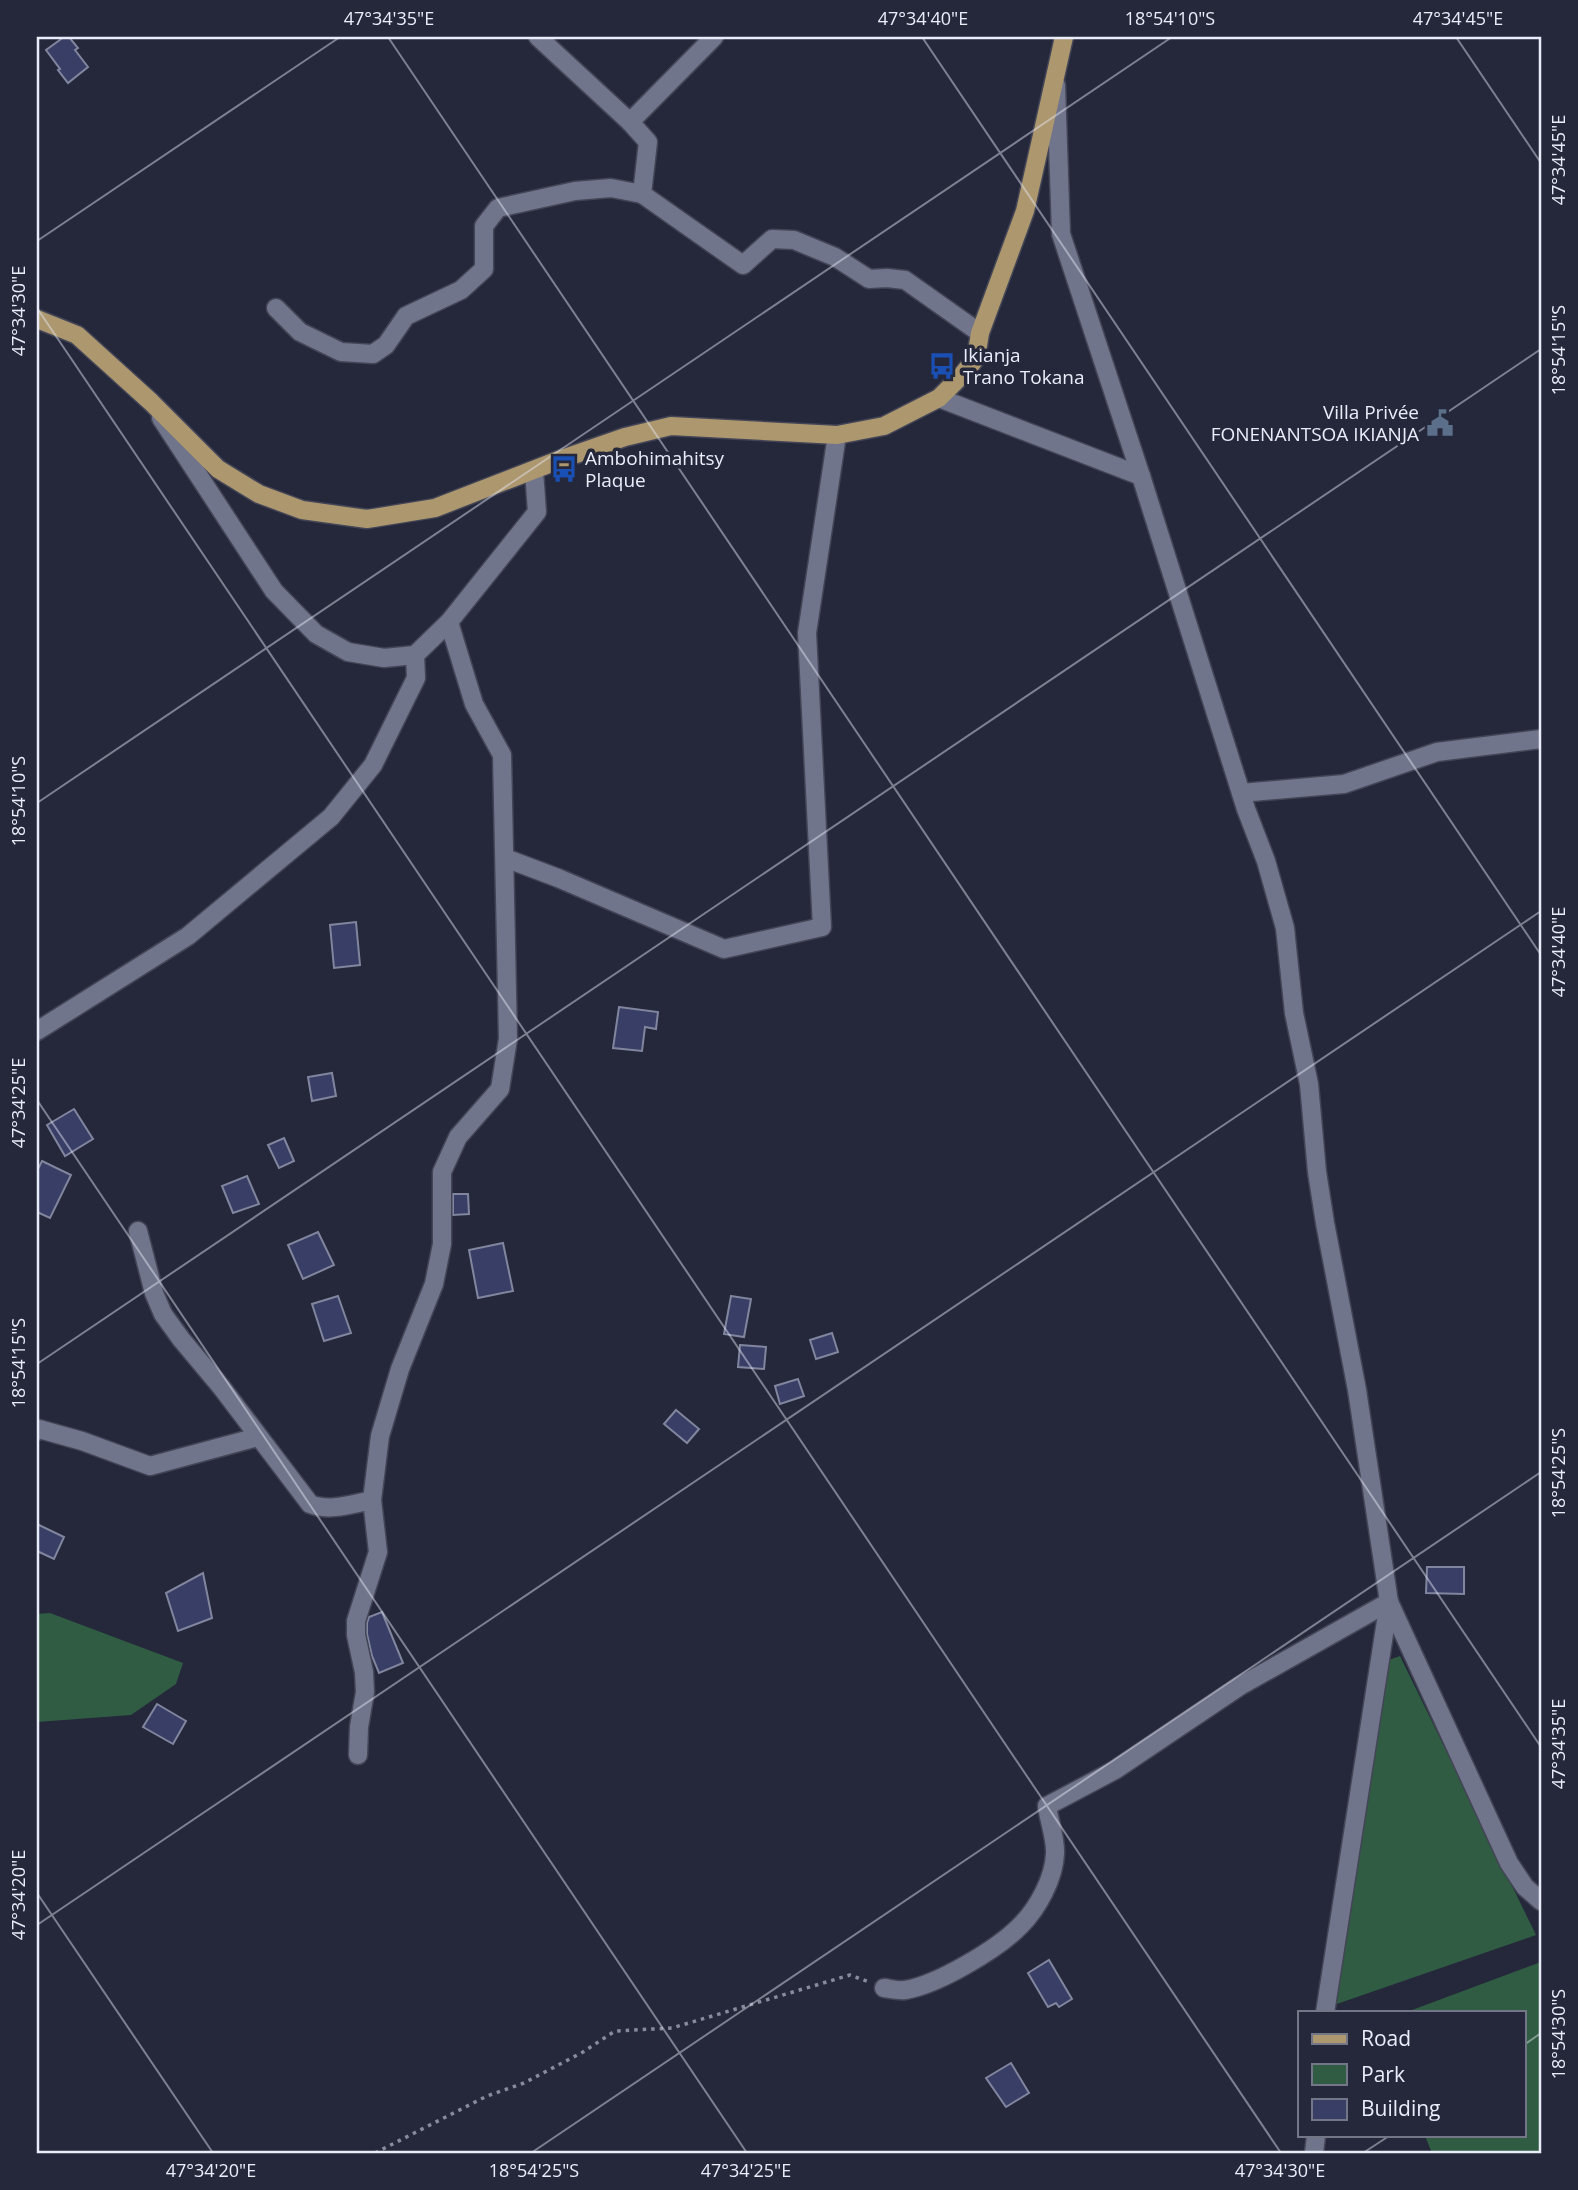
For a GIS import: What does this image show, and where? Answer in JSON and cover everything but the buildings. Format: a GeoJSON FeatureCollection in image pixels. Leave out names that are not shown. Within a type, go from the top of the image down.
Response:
{"type":"FeatureCollection","features":[{"type":"Feature","properties":{"kind":"main road"},"geometry":{"type":"LineString","coordinates":[[37,319],[77,335],[151,402],[218,469],[259,494],[302,510],[367,519],[435,508],[625,437],[671,426],[837,435],[884,426],[939,398],[976,358],[980,333],[1025,211],[1064,37]]}},
{"type":"Feature","properties":{"kind":"street"},"geometry":{"type":"LineString","coordinates":[[538,37],[648,142],[642,194]]}},
{"type":"Feature","properties":{"kind":"street"},"geometry":{"type":"LineString","coordinates":[[630,122],[714,37]]}},
{"type":"Feature","properties":{"kind":"street"},"geometry":{"type":"LineString","coordinates":[[1056,75],[1061,234],[1241,793],[1266,861],[1285,928],[1294,1013],[1309,1084],[1317,1172],[1357,1390],[1389,1602],[1509,1863],[1525,1887],[1541,1901]]}},
{"type":"Feature","properties":{"kind":"street"},"geometry":{"type":"LineString","coordinates":[[276,308],[300,332],[341,352],[373,355],[386,345],[406,316],[461,290],[484,269],[484,226],[498,208],[575,191],[611,188],[642,194],[743,265],[772,239],[794,240],[835,257],[869,279],[905,280],[980,333]]}},
{"type":"Feature","properties":{"kind":"street"},"geometry":{"type":"LineString","coordinates":[[939,398],[1141,476]]}},
{"type":"Feature","properties":{"kind":"street"},"geometry":{"type":"LineString","coordinates":[[151,402],[274,591],[316,634],[348,652],[384,658],[415,655],[449,622],[537,512],[534,471]]}},
{"type":"Feature","properties":{"kind":"street"},"geometry":{"type":"LineString","coordinates":[[505,858],[724,949],[822,927],[807,633],[837,435]]}},
{"type":"Feature","properties":{"kind":"street"},"geometry":{"type":"LineString","coordinates":[[358,1755],[365,1692],[356,1621],[378,1552],[372,1500],[380,1436],[400,1369],[434,1284],[442,1244],[442,1172],[458,1137],[500,1088],[508,1040],[502,755],[474,704],[449,622]]}},
{"type":"Feature","properties":{"kind":"street"},"geometry":{"type":"LineString","coordinates":[[37,1031],[188,936],[331,817],[373,765],[416,678],[415,655]]}},
{"type":"Feature","properties":{"kind":"street"},"geometry":{"type":"LineString","coordinates":[[1241,793],[1344,783],[1437,752],[1541,739]]}},
{"type":"Feature","properties":{"kind":"street"},"geometry":{"type":"LineString","coordinates":[[138,1231],[154,1293],[163,1314],[310,1504],[318,1508],[328,1508],[372,1500]]}},
{"type":"Feature","properties":{"kind":"street"},"geometry":{"type":"LineString","coordinates":[[37,1431],[39,1429],[82,1441],[150,1466],[258,1437]]}},
{"type":"Feature","properties":{"kind":"street"},"geometry":{"type":"LineString","coordinates":[[884,1988],[903,1991],[929,1984],[1003,1941],[1023,1924],[1041,1897],[1050,1876],[1055,1853],[1047,1806],[1115,1770],[1241,1686],[1389,1602]]}},
{"type":"Feature","properties":{"kind":"street"},"geometry":{"type":"LineString","coordinates":[[1325,2011],[1389,1602]]}},
{"type":"Feature","properties":{"kind":"path"},"geometry":{"type":"LineString","coordinates":[[375,2153],[486,2096],[524,2083],[583,2052],[615,2031],[672,2028],[850,1975],[884,1988]]}},
{"type":"Feature","properties":{"kind":"green space"},"geometry":{"type":"Polygon","coordinates":[[[50,1613],[183,1663],[176,1684],[131,1715],[37,1722],[37,1614],[50,1613]]]}},
{"type":"Feature","properties":{"kind":"green space"},"geometry":{"type":"Polygon","coordinates":[[[1400,1656],[1536,1935],[1331,2006],[1383,1662],[1400,1656]]]}},
{"type":"Feature","properties":{"kind":"green space"},"geometry":{"type":"Polygon","coordinates":[[[1541,1962],[1541,2153],[1432,2153],[1426,2138],[1526,2138],[1526,2011],[1409,2011],[1541,1962]]]}},
{"type":"Feature","properties":{"kind":"place","name":"Ikianja Trano Tokana"},"geometry":{"type":"Point","coordinates":[942,366]}},
{"type":"Feature","properties":{"kind":"place","name":"Villa Privée FONENANTSOA IKIANJA"},"geometry":{"type":"Point","coordinates":[1440,423]}},
{"type":"Feature","properties":{"kind":"place","name":"Ambohimahitsy Plaque"},"geometry":{"type":"Point","coordinates":[564,469]}}]}
